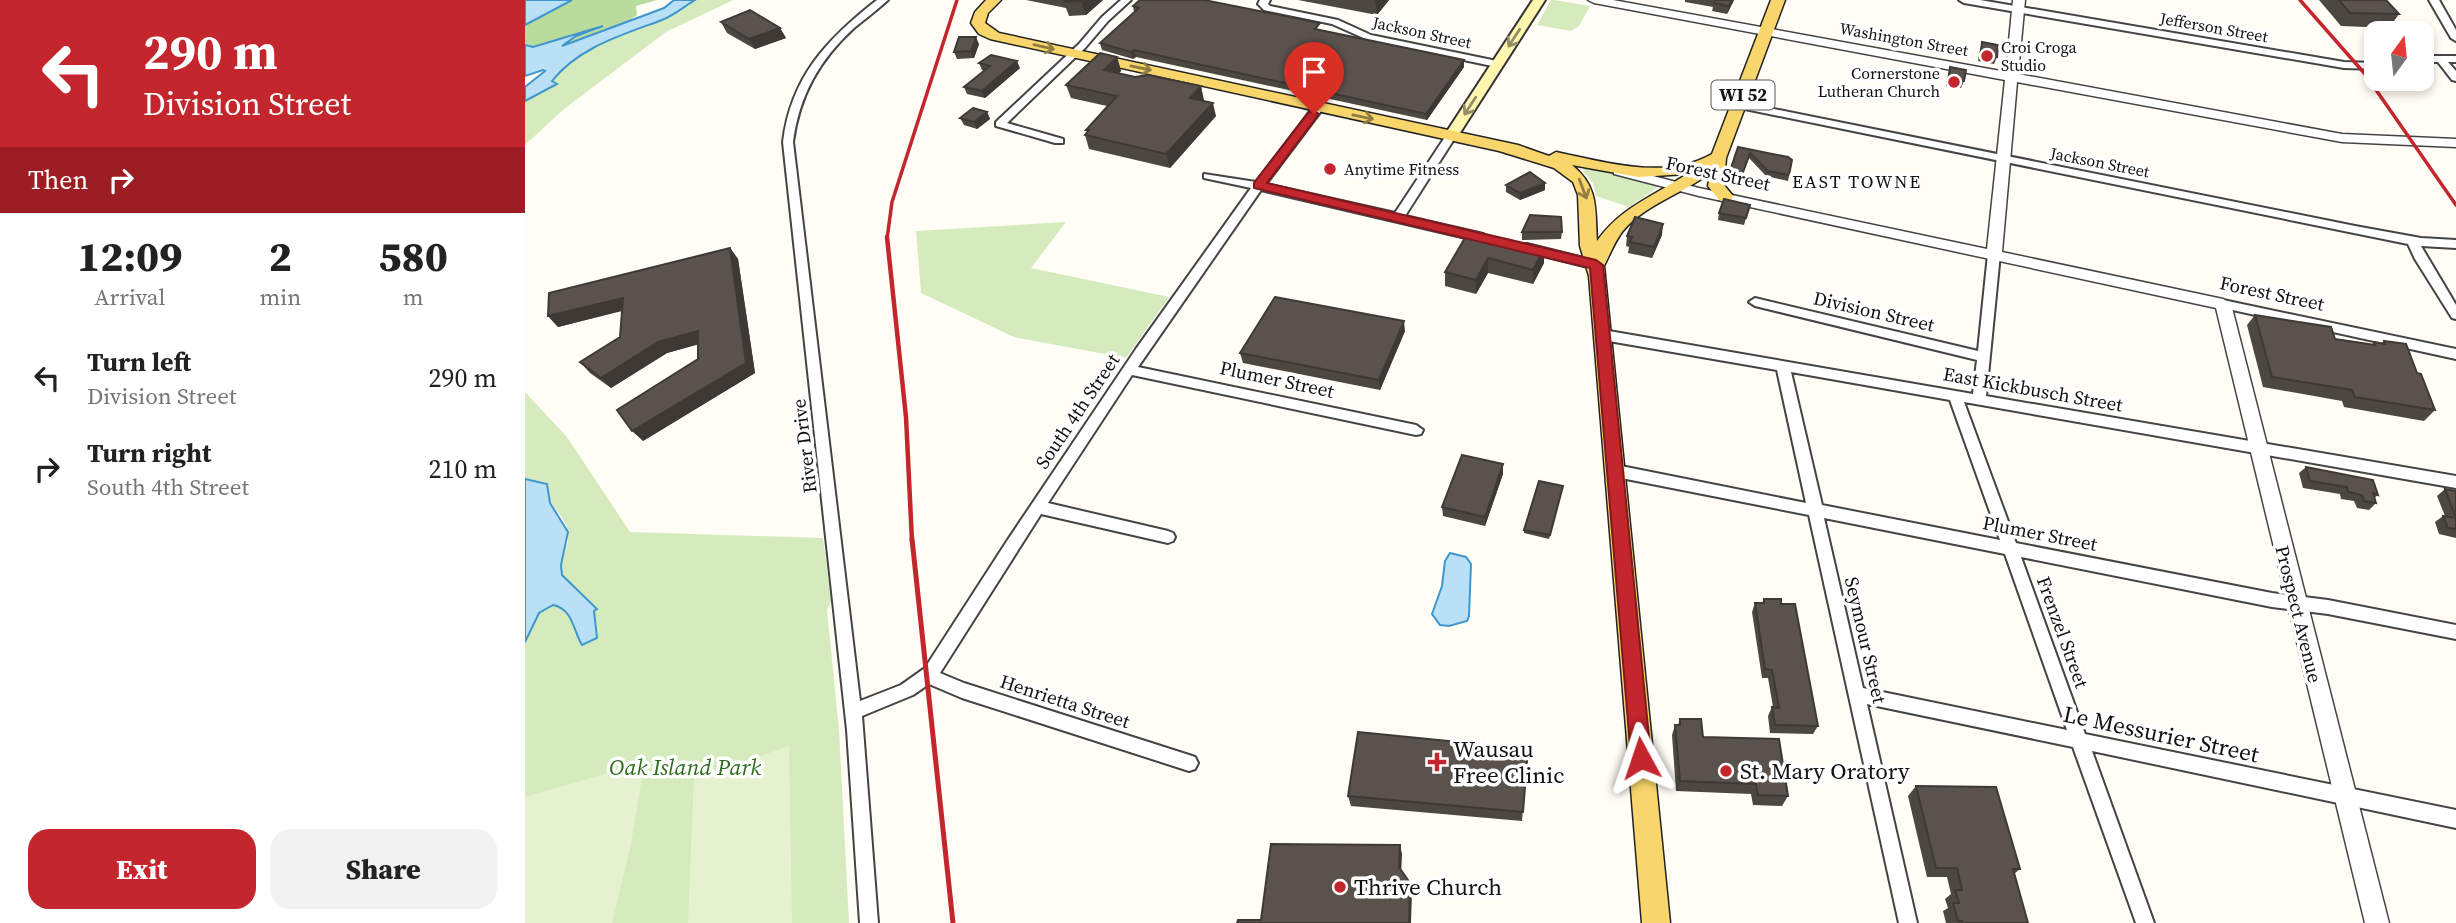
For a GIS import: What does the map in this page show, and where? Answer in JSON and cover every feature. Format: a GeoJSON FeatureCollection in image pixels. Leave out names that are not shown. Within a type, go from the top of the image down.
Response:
{"type":"FeatureCollection","features":[{"type":"Feature","properties":{"kind":"main road","name":"Forest Street"},"geometry":{"type":"LineString","coordinates":[[994,0],[982,12],[979,20],[981,28],[988,33],[1505,148],[1613,169]]}},
{"type":"Feature","properties":{"kind":"main road"},"geometry":{"type":"LineString","coordinates":[[1451,136],[1539,0]]}},
{"type":"Feature","properties":{"kind":"main road","name":"WI 52"},"geometry":{"type":"LineString","coordinates":[[1718,158],[1779,0]]}},
{"type":"Feature","properties":{"kind":"main road"},"geometry":{"type":"LineString","coordinates":[[1505,148],[1562,165],[1580,180],[1586,195],[1590,246],[1596,265],[1616,471],[1655,923]]}},
{"type":"Feature","properties":{"kind":"main road"},"geometry":{"type":"LineString","coordinates":[[1613,169],[1669,173],[1718,158]]}},
{"type":"Feature","properties":{"kind":"main road"},"geometry":{"type":"LineString","coordinates":[[1596,265],[1607,238],[1619,223],[1718,158]]}},
{"type":"Feature","properties":{"kind":"main road"},"geometry":{"type":"LineString","coordinates":[[1718,158],[1716,186],[1725,196]]}},
{"type":"Feature","properties":{"kind":"street","name":"River Drive"},"geometry":{"type":"LineString","coordinates":[[869,923],[853,712],[788,134],[796,102],[813,68],[843,33],[883,0]]}},
{"type":"Feature","properties":{"kind":"street"},"geometry":{"type":"LineString","coordinates":[[1059,141],[1000,124],[1075,54],[1126,0]]}},
{"type":"Feature","properties":{"kind":"street","name":"Washington Street"},"geometry":{"type":"LineString","coordinates":[[1594,0],[2342,138],[2456,143]]}},
{"type":"Feature","properties":{"kind":"street","name":"Jefferson Street"},"geometry":{"type":"LineString","coordinates":[[1964,0],[2019,5],[2344,65],[2364,66]]}},
{"type":"Feature","properties":{"kind":"street"},"geometry":{"type":"LineString","coordinates":[[2434,0],[2456,38]]}},
{"type":"Feature","properties":{"kind":"street","name":"Jackson Street"},"geometry":{"type":"LineString","coordinates":[[1264,2],[1269,9],[1335,22],[1368,37],[1497,64]]}},
{"type":"Feature","properties":{"kind":"street"},"geometry":{"type":"LineString","coordinates":[[1979,399],[2019,5]]}},
{"type":"Feature","properties":{"kind":"street"},"geometry":{"type":"LineString","coordinates":[[2434,59],[2456,59]]}},
{"type":"Feature","properties":{"kind":"street"},"geometry":{"type":"LineString","coordinates":[[2441,59],[2456,78]]}},
{"type":"Feature","properties":{"kind":"street","name":"Jackson Street"},"geometry":{"type":"LineString","coordinates":[[1739,105],[2413,241],[2456,244]]}},
{"type":"Feature","properties":{"kind":"street","name":"South 4th Street"},"geometry":{"type":"LineString","coordinates":[[853,712],[899,695],[929,676],[1130,370],[1259,186],[1319,107]]}},
{"type":"Feature","properties":{"kind":"street"},"geometry":{"type":"LineString","coordinates":[[1398,217],[1451,136]]}},
{"type":"Feature","properties":{"kind":"street","name":"Forest Street"},"geometry":{"type":"LineString","coordinates":[[1613,169],[1677,186],[2456,354]]}},
{"type":"Feature","properties":{"kind":"street"},"geometry":{"type":"LineString","coordinates":[[1208,176],[1491,239]]}},
{"type":"Feature","properties":{"kind":"street"},"geometry":{"type":"LineString","coordinates":[[2413,241],[2421,259],[2456,315]]}},
{"type":"Feature","properties":{"kind":"street"},"geometry":{"type":"LineString","coordinates":[[1517,246],[1596,265]]}},
{"type":"Feature","properties":{"kind":"street","name":"Division Street"},"geometry":{"type":"LineString","coordinates":[[1755,302],[1984,357]]}},
{"type":"Feature","properties":{"kind":"street","name":"Prospect Avenue"},"geometry":{"type":"LineString","coordinates":[[2223,304],[2377,923]]}},
{"type":"Feature","properties":{"kind":"street","name":"East Kickbusch Street"},"geometry":{"type":"LineString","coordinates":[[1603,335],[2456,482]]}},
{"type":"Feature","properties":{"kind":"street","name":"Seymour Street"},"geometry":{"type":"LineString","coordinates":[[1783,366],[1908,923]]}},
{"type":"Feature","properties":{"kind":"street","name":"Plumer Street"},"geometry":{"type":"LineString","coordinates":[[1130,370],[1416,430]]}},
{"type":"Feature","properties":{"kind":"street","name":"Frenzel Street"},"geometry":{"type":"LineString","coordinates":[[1955,395],[2145,923]]}},
{"type":"Feature","properties":{"kind":"street","name":"Plumer Street"},"geometry":{"type":"LineString","coordinates":[[1616,471],[2456,632]]}},
{"type":"Feature","properties":{"kind":"street"},"geometry":{"type":"LineString","coordinates":[[1038,507],[1168,537]]}},
{"type":"Feature","properties":{"kind":"street","name":"Henrietta Street"},"geometry":{"type":"LineString","coordinates":[[929,676],[962,690],[1189,763]]}},
{"type":"Feature","properties":{"kind":"street","name":"Le Messurier Street"},"geometry":{"type":"LineString","coordinates":[[1857,694],[2456,819]]}},
{"type":"Feature","properties":{"kind":"green space"},"geometry":{"type":"Polygon","coordinates":[[[572,0],[657,0],[636,6],[637,15],[589,37],[560,46],[598,27],[533,47],[525,45],[525,25],[572,0]]]}},
{"type":"Feature","properties":{"kind":"green space"},"geometry":{"type":"Polygon","coordinates":[[[695,0],[733,0],[666,32],[564,109],[525,145],[525,101],[556,84],[551,82],[563,67],[594,46],[666,18],[695,0]]]}},
{"type":"Feature","properties":{"kind":"green space"},"geometry":{"type":"Polygon","coordinates":[[[1551,0],[1590,6],[1579,26],[1571,31],[1537,25],[1551,0]]]}},
{"type":"Feature","properties":{"kind":"green space"},"geometry":{"type":"Polygon","coordinates":[[[1585,168],[1653,183],[1657,188],[1629,207],[1596,196],[1593,183],[1583,172],[1585,168]]]}},
{"type":"Feature","properties":{"kind":"green space"},"geometry":{"type":"Polygon","coordinates":[[[1066,222],[1031,268],[1169,297],[1126,358],[1014,337],[921,293],[916,231],[1066,222]]]}},
{"type":"Feature","properties":{"kind":"green space","name":"Oak Island Park"},"geometry":{"type":"Polygon","coordinates":[[[525,392],[567,437],[630,532],[823,538],[831,601],[827,610],[839,730],[849,923],[525,923],[525,642],[539,613],[553,605],[568,616],[582,645],[597,638],[594,611],[597,610],[568,583],[561,571],[568,532],[564,520],[550,500],[548,487],[544,483],[525,479],[525,392]]]}},
{"type":"Feature","properties":{"kind":"green space"},"geometry":{"type":"Polygon","coordinates":[[[789,746],[792,923],[688,923],[694,779],[789,746]]]}},
{"type":"Feature","properties":{"kind":"green space"},"geometry":{"type":"Polygon","coordinates":[[[633,766],[643,771],[631,844],[612,923],[525,923],[525,797],[633,766]]]}},
{"type":"Feature","properties":{"kind":"water"},"geometry":{"type":"Polygon","coordinates":[[[525,0],[572,0],[525,25],[525,0]]]}},
{"type":"Feature","properties":{"kind":"water"},"geometry":{"type":"Polygon","coordinates":[[[674,0],[695,0],[666,18],[588,51],[563,69],[552,81],[557,84],[525,101],[525,87],[545,71],[525,76],[525,45],[533,47],[603,26],[576,36],[562,46],[664,8],[674,0]]]}},
{"type":"Feature","properties":{"kind":"water"},"geometry":{"type":"Polygon","coordinates":[[[525,479],[547,484],[550,503],[568,532],[561,565],[562,575],[597,609],[594,611],[597,638],[582,645],[569,615],[553,605],[539,613],[525,642],[525,479]]]}},
{"type":"Feature","properties":{"kind":"water"},"geometry":{"type":"Polygon","coordinates":[[[1450,553],[1466,557],[1471,564],[1469,616],[1467,621],[1449,626],[1440,625],[1432,614],[1442,586],[1445,561],[1450,553]]]}},
{"type":"Feature","properties":{"kind":"building"},"geometry":{"type":"Polygon","coordinates":[[[1140,0],[1204,0],[1320,23],[1315,29],[1464,60],[1426,114],[1134,50],[1131,52],[1100,43],[1139,8],[1133,6],[1140,0]]]}},
{"type":"Feature","properties":{"kind":"building"},"geometry":{"type":"Polygon","coordinates":[[[1715,0],[1732,0],[1729,6],[1714,3],[1715,0]]]}},
{"type":"Feature","properties":{"kind":"building"},"geometry":{"type":"Polygon","coordinates":[[[2339,0],[2386,0],[2399,14],[2350,13],[2339,0]]]}},
{"type":"Feature","properties":{"kind":"building"},"geometry":{"type":"Polygon","coordinates":[[[750,10],[780,28],[749,39],[721,22],[750,10]]]}},
{"type":"Feature","properties":{"kind":"building"},"geometry":{"type":"Polygon","coordinates":[[[959,37],[976,37],[971,51],[954,52],[959,37]]]}},
{"type":"Feature","properties":{"kind":"building"},"geometry":{"type":"Polygon","coordinates":[[[1982,42],[1998,45],[1997,57],[1981,54],[1982,42]]]}},
{"type":"Feature","properties":{"kind":"building"},"geometry":{"type":"Polygon","coordinates":[[[1100,53],[1117,57],[1104,70],[1135,77],[1148,75],[1201,86],[1190,98],[1213,103],[1166,154],[1085,135],[1089,130],[1086,130],[1117,96],[1066,85],[1100,53]]]}},
{"type":"Feature","properties":{"kind":"building"},"geometry":{"type":"Polygon","coordinates":[[[991,55],[1017,61],[982,91],[964,87],[990,66],[979,63],[991,55]]]}},
{"type":"Feature","properties":{"kind":"building"},"geometry":{"type":"Polygon","coordinates":[[[1950,67],[1966,70],[1964,81],[1949,79],[1950,67]]]}},
{"type":"Feature","properties":{"kind":"building"},"geometry":{"type":"Polygon","coordinates":[[[973,108],[987,112],[974,122],[960,118],[973,108]]]}},
{"type":"Feature","properties":{"kind":"building"},"geometry":{"type":"Polygon","coordinates":[[[1738,147],[1788,157],[1792,160],[1789,175],[1768,171],[1750,153],[1740,180],[1728,177],[1738,147]]]}},
{"type":"Feature","properties":{"kind":"building"},"geometry":{"type":"Polygon","coordinates":[[[1530,172],[1545,183],[1520,193],[1506,185],[1530,172]]]}},
{"type":"Feature","properties":{"kind":"building"},"geometry":{"type":"Polygon","coordinates":[[[1724,199],[1750,205],[1746,218],[1719,213],[1724,199]]]}},
{"type":"Feature","properties":{"kind":"building"},"geometry":{"type":"Polygon","coordinates":[[[1530,215],[1561,217],[1562,232],[1522,232],[1530,215]]]}},
{"type":"Feature","properties":{"kind":"building"},"geometry":{"type":"Polygon","coordinates":[[[1635,217],[1663,224],[1654,247],[1630,242],[1632,237],[1627,236],[1635,217]]]}},
{"type":"Feature","properties":{"kind":"building"},"geometry":{"type":"Polygon","coordinates":[[[1469,231],[1544,249],[1533,270],[1488,258],[1476,280],[1445,272],[1469,231]]]}},
{"type":"Feature","properties":{"kind":"building"},"geometry":{"type":"Polygon","coordinates":[[[730,248],[746,363],[632,431],[617,410],[698,359],[698,331],[658,342],[601,378],[580,362],[620,337],[623,298],[548,316],[549,293],[730,248]]]}},
{"type":"Feature","properties":{"kind":"building"},"geometry":{"type":"Polygon","coordinates":[[[1275,297],[1404,321],[1379,380],[1240,353],[1275,297]]]}},
{"type":"Feature","properties":{"kind":"building"},"geometry":{"type":"Polygon","coordinates":[[[2255,315],[2331,327],[2335,339],[2375,345],[2374,342],[2385,344],[2384,341],[2406,344],[2435,410],[2355,397],[2352,390],[2272,377],[2255,315]]]}},
{"type":"Feature","properties":{"kind":"building"},"geometry":{"type":"Polygon","coordinates":[[[1462,455],[1503,464],[1485,517],[1442,507],[1462,455]]]}},
{"type":"Feature","properties":{"kind":"building"},"geometry":{"type":"Polygon","coordinates":[[[2306,467],[2373,480],[2378,495],[2373,493],[2376,503],[2364,501],[2362,495],[2348,492],[2347,487],[2310,481],[2306,467]]]}},
{"type":"Feature","properties":{"kind":"building"},"geometry":{"type":"Polygon","coordinates":[[[1539,481],[1563,486],[1550,535],[1524,530],[1539,481]]]}},
{"type":"Feature","properties":{"kind":"building"},"geometry":{"type":"Polygon","coordinates":[[[2445,489],[2456,491],[2456,518],[2445,489]]]}},
{"type":"Feature","properties":{"kind":"building"},"geometry":{"type":"Polygon","coordinates":[[[2443,516],[2456,518],[2456,529],[2448,528],[2443,516]]]}},
{"type":"Feature","properties":{"kind":"building"},"geometry":{"type":"Polygon","coordinates":[[[1764,599],[1781,599],[1781,604],[1795,604],[1818,726],[1775,725],[1772,707],[1779,708],[1772,670],[1765,669],[1755,603],[1764,603],[1764,599]]]}},
{"type":"Feature","properties":{"kind":"building","name":"St. Mary Oratory"},"geometry":{"type":"Polygon","coordinates":[[[1680,719],[1701,719],[1703,737],[1779,739],[1788,796],[1758,795],[1756,784],[1680,781],[1675,725],[1680,725],[1680,719]]]}},
{"type":"Feature","properties":{"kind":"building"},"geometry":{"type":"Polygon","coordinates":[[[1358,732],[1528,749],[1523,812],[1348,796],[1358,732]]]}},
{"type":"Feature","properties":{"kind":"building"},"geometry":{"type":"Polygon","coordinates":[[[1916,786],[1996,787],[2020,869],[2013,869],[2028,923],[1958,921],[1953,903],[1959,903],[1955,890],[1962,890],[1957,868],[1936,868],[1916,786]]]}},
{"type":"Feature","properties":{"kind":"building","name":"Thrive Church"},"geometry":{"type":"Polygon","coordinates":[[[1271,844],[1400,845],[1399,867],[1410,883],[1409,923],[1237,923],[1238,920],[1261,920],[1271,844]]]}},
{"type":"Feature","properties":{"kind":"railway"},"geometry":{"type":"LineString","coordinates":[[887,238],[892,202],[957,0]]}},
{"type":"Feature","properties":{"kind":"railway"},"geometry":{"type":"LineString","coordinates":[[2300,0],[2365,74],[2456,205]]}},
{"type":"Feature","properties":{"kind":"railway"},"geometry":{"type":"LineString","coordinates":[[887,238],[906,417],[912,541]]}},
{"type":"Feature","properties":{"kind":"railway"},"geometry":{"type":"LineString","coordinates":[[912,539],[953,923]]}},
{"type":"Feature","properties":{"kind":"place","name":"Croi Croga Studio"},"geometry":{"type":"Point","coordinates":[1987,56]}},
{"type":"Feature","properties":{"kind":"place","name":"Cornerstone Lutheran Church"},"geometry":{"type":"Point","coordinates":[1954,82]}},
{"type":"Feature","properties":{"kind":"place","name":"Anytime Fitness"},"geometry":{"type":"Point","coordinates":[1330,169]}},
{"type":"Feature","properties":{"kind":"place","name":"Wausau Free Clinic"},"geometry":{"type":"Point","coordinates":[1437,762]}},
{"type":"Feature","properties":{"kind":"place","name":"St. Mary Oratory"},"geometry":{"type":"Point","coordinates":[1726,771]}},
{"type":"Feature","properties":{"kind":"place","name":"Thrive Church"},"geometry":{"type":"Point","coordinates":[1340,887]}},
{"type":"Feature","properties":{"kind":"district","name":"EAST TOWNE"},"geometry":{"type":"Point","coordinates":[1857,182]}},
{"type":"Feature","properties":{"kind":"route"},"geometry":{"type":"LineString","coordinates":[[1314,114],[1259,186],[1596,265],[1641,758]]}}]}
